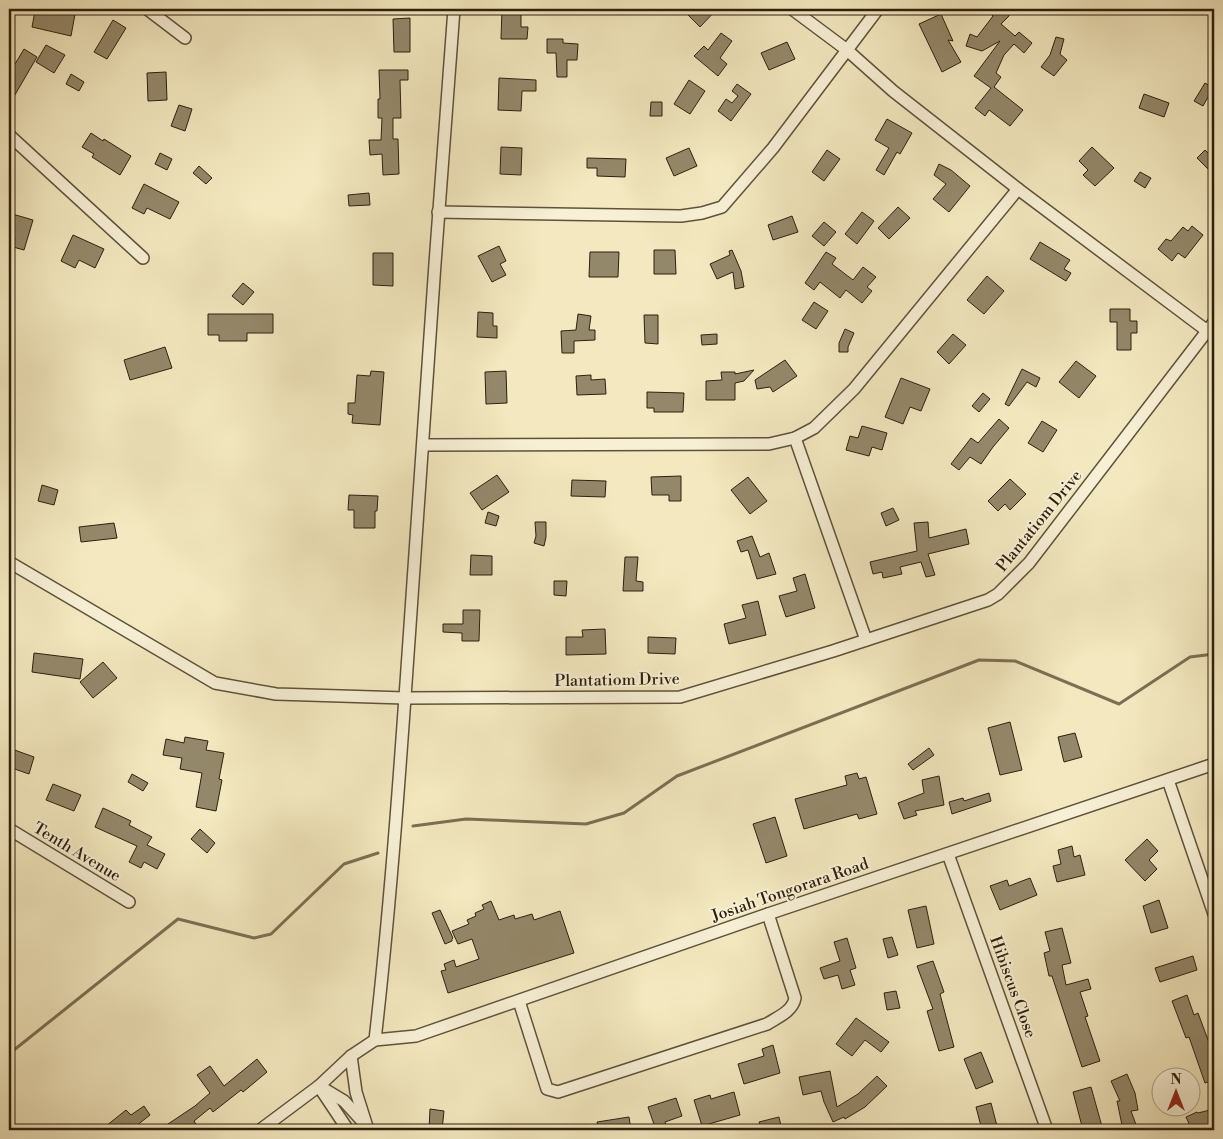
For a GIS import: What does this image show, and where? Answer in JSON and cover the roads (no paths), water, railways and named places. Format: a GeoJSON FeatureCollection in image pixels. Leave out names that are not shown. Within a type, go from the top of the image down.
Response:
{"type":"FeatureCollection","features":[{"type":"Feature","properties":{"kind":"street"},"geometry":{"type":"LineString","coordinates":[[147,9],[185,38]]}},
{"type":"Feature","properties":{"kind":"street"},"geometry":{"type":"LineString","coordinates":[[260,1130],[319,1086],[351,1056],[375,1040],[384,962],[405,698],[438,212],[454,9]]}},
{"type":"Feature","properties":{"kind":"street"},"geometry":{"type":"LineString","coordinates":[[792,9],[847,50],[893,91],[1018,189],[1212,330]]}},
{"type":"Feature","properties":{"kind":"street"},"geometry":{"type":"LineString","coordinates":[[438,212],[681,216],[702,213],[722,207],[773,148],[878,9]]}},
{"type":"Feature","properties":{"kind":"street"},"geometry":{"type":"LineString","coordinates":[[9,135],[143,258]]}},
{"type":"Feature","properties":{"kind":"street"},"geometry":{"type":"LineString","coordinates":[[423,445],[769,444],[795,438],[814,428],[854,389],[1018,189]]}},
{"type":"Feature","properties":{"kind":"street","name":"Plantatiom Drive"},"geometry":{"type":"LineString","coordinates":[[9,562],[215,683],[276,694],[405,698],[680,697],[866,640],[988,600],[998,594],[1029,563],[1212,330]]}},
{"type":"Feature","properties":{"kind":"street"},"geometry":{"type":"LineString","coordinates":[[795,438],[866,640]]}},
{"type":"Feature","properties":{"kind":"street","name":"Josiah Tongorara Road"},"geometry":{"type":"LineString","coordinates":[[375,1040],[416,1036],[768,914],[1214,764]]}},
{"type":"Feature","properties":{"kind":"street"},"geometry":{"type":"LineString","coordinates":[[1168,780],[1214,914]]}},
{"type":"Feature","properties":{"kind":"street","name":"Tenth Avenue"},"geometry":{"type":"LineString","coordinates":[[9,829],[129,902]]}},
{"type":"Feature","properties":{"kind":"street","name":"Hibiscus Close"},"geometry":{"type":"LineString","coordinates":[[948,854],[1047,1130]]}},
{"type":"Feature","properties":{"kind":"street"},"geometry":{"type":"LineString","coordinates":[[519,1001],[547,1088],[558,1092],[767,1024],[790,1008],[794,1004],[795,998],[768,914]]}},
{"type":"Feature","properties":{"kind":"street"},"geometry":{"type":"LineString","coordinates":[[351,1056],[356,1092],[367,1128]]}},
{"type":"Feature","properties":{"kind":"street"},"geometry":{"type":"LineString","coordinates":[[319,1086],[344,1101],[367,1128]]}},
{"type":"Feature","properties":{"kind":"street"},"geometry":{"type":"LineString","coordinates":[[319,1086],[348,1130]]}},
{"type":"Feature","properties":{"kind":"waterway"},"geometry":{"type":"LineString","coordinates":[[413,826],[466,819],[586,824],[624,813],[677,776],[979,660],[1015,661],[1119,704],[1190,657],[1214,654]]}},
{"type":"Feature","properties":{"kind":"waterway"},"geometry":{"type":"LineString","coordinates":[[9,1054],[178,919],[254,938],[271,934],[344,864],[378,853]]}}]}
